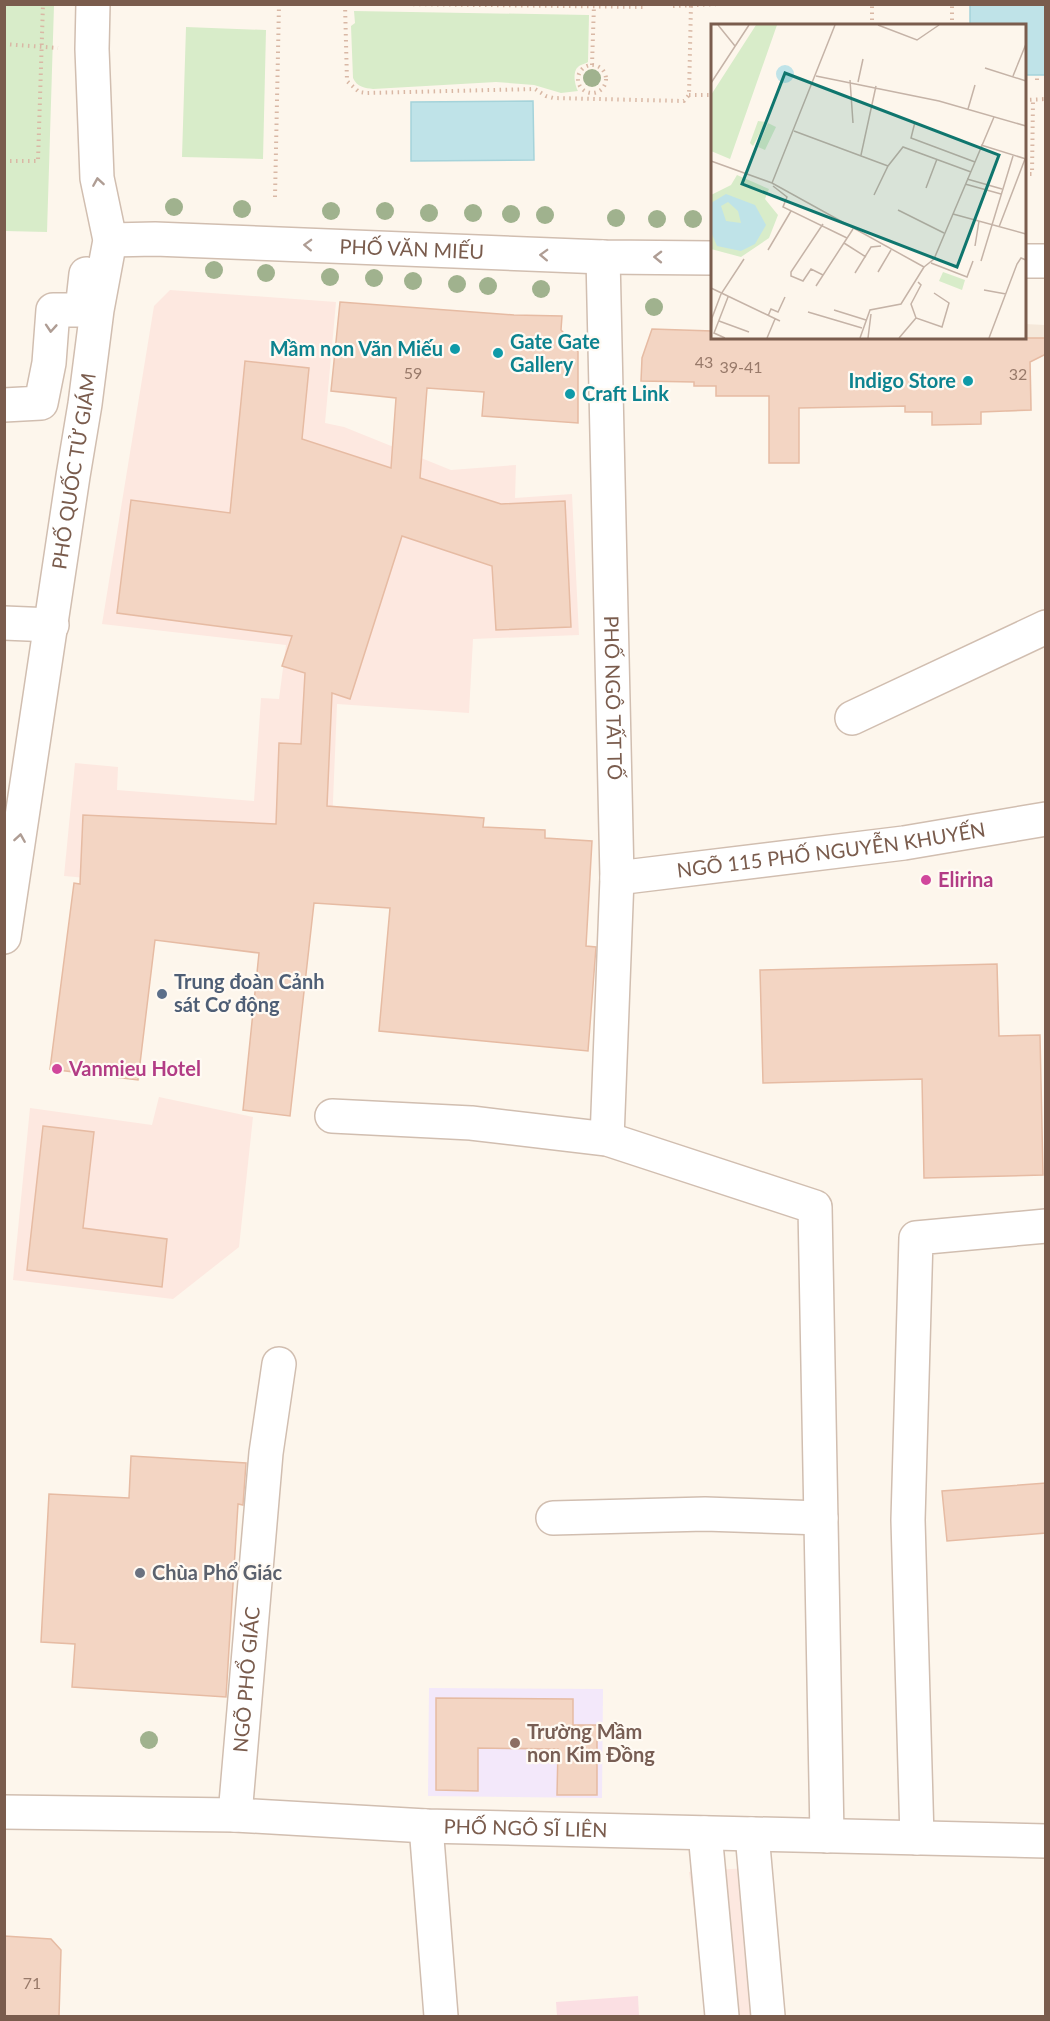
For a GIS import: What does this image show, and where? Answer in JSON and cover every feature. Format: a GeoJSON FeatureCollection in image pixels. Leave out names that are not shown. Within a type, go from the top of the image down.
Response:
{"type":"FeatureCollection","features":[{"type":"Feature","properties":{"kind":"street","name":"PHỐ QUỐC TỬ GIÁM"},"geometry":{"type":"LineString","coordinates":[[4,937],[86,404],[108,232],[97,178],[92,49],[93,4]]}},
{"type":"Feature","properties":{"kind":"street","name":"PHỐ VĂN MIẾU"},"geometry":{"type":"LineString","coordinates":[[108,232],[155,239],[603,257],[711,258]]}},
{"type":"Feature","properties":{"kind":"street"},"geometry":{"type":"LineString","coordinates":[[4,405],[41,404],[49,363],[53,310],[82,310],[90,236],[108,232]]}},
{"type":"Feature","properties":{"kind":"street","name":"PHỐ NGÔ TẤT TỐ"},"geometry":{"type":"LineString","coordinates":[[603,257],[617,878],[607,1139]]}},
{"type":"Feature","properties":{"kind":"street"},"geometry":{"type":"LineString","coordinates":[[1026,261],[1046,261]]}},
{"type":"Feature","properties":{"kind":"street"},"geometry":{"type":"LineString","coordinates":[[4,623],[52,625]]}},
{"type":"Feature","properties":{"kind":"street"},"geometry":{"type":"LineString","coordinates":[[852,718],[1046,627]]}},
{"type":"Feature","properties":{"kind":"street","name":"NGÕ 115 PHỐ NGUYỄN KHUYẾN"},"geometry":{"type":"LineString","coordinates":[[617,878],[904,843],[1046,819]]}},
{"type":"Feature","properties":{"kind":"street"},"geometry":{"type":"LineString","coordinates":[[332,1116],[471,1123],[607,1139],[816,1207],[827,1836]]}},
{"type":"Feature","properties":{"kind":"street"},"geometry":{"type":"LineString","coordinates":[[917,1838],[908,1520],[916,1238],[1046,1226]]}},
{"type":"Feature","properties":{"kind":"street","name":"NGÕ PHỔ GIÁC"},"geometry":{"type":"LineString","coordinates":[[235,1815],[266,1453],[279,1364]]}},
{"type":"Feature","properties":{"kind":"street"},"geometry":{"type":"LineString","coordinates":[[553,1518],[705,1514],[821,1518]]}},
{"type":"Feature","properties":{"kind":"street","name":"PHỐ NGÔ SĨ LIÊN"},"geometry":{"type":"LineString","coordinates":[[4,1812],[235,1815],[426,1826],[1046,1841]]}},
{"type":"Feature","properties":{"kind":"street"},"geometry":{"type":"LineString","coordinates":[[426,1826],[441,2016]]}},
{"type":"Feature","properties":{"kind":"street"},"geometry":{"type":"LineString","coordinates":[[705,1833],[722,2016]]}},
{"type":"Feature","properties":{"kind":"street"},"geometry":{"type":"LineString","coordinates":[[752,1834],[768,2016]]}},
{"type":"Feature","properties":{"kind":"path"},"geometry":{"type":"LineString","coordinates":[[4,161],[38,161],[43,4]]}},
{"type":"Feature","properties":{"kind":"path"},"geometry":{"type":"LineString","coordinates":[[275,197],[279,4]]}},
{"type":"Feature","properties":{"kind":"path"},"geometry":{"type":"LineString","coordinates":[[345,4],[346,81],[359,92],[535,89],[553,98],[684,101],[689,95],[691,5]]}},
{"type":"Feature","properties":{"kind":"path"},"geometry":{"type":"LineString","coordinates":[[401,4],[646,7]]}},
{"type":"Feature","properties":{"kind":"path"},"geometry":{"type":"LineString","coordinates":[[673,6],[718,4]]}},
{"type":"Feature","properties":{"kind":"path"},"geometry":{"type":"LineString","coordinates":[[872,4],[872,24]]}},
{"type":"Feature","properties":{"kind":"path"},"geometry":{"type":"LineString","coordinates":[[952,4],[952,24]]}},
{"type":"Feature","properties":{"kind":"path"},"geometry":{"type":"LineString","coordinates":[[592,65],[594,5]]}},
{"type":"Feature","properties":{"kind":"path"},"geometry":{"type":"LineString","coordinates":[[4,44],[40,48],[92,49]]}},
{"type":"Feature","properties":{"kind":"path"},"geometry":{"type":"LineString","coordinates":[[592,65],[602,69],[606,79],[602,89],[591,93],[581,87],[579,76],[586,66],[592,65]]}},
{"type":"Feature","properties":{"kind":"path"},"geometry":{"type":"LineString","coordinates":[[591,93],[591,98]]}},
{"type":"Feature","properties":{"kind":"path"},"geometry":{"type":"LineString","coordinates":[[689,95],[711,95]]}},
{"type":"Feature","properties":{"kind":"path"},"geometry":{"type":"LineString","coordinates":[[1026,100],[1046,99]]}},
{"type":"Feature","properties":{"kind":"path"},"geometry":{"type":"LineString","coordinates":[[1026,174],[1032,174],[1033,100]]}},
{"type":"Feature","properties":{"kind":"shaded area"},"geometry":{"type":"Polygon","coordinates":[[[170,290],[336,302],[325,423],[344,427],[451,470],[516,465],[515,498],[572,494],[579,635],[473,639],[469,713],[337,704],[329,899],[64,876],[75,763],[118,767],[117,790],[254,801],[261,698],[279,699],[286,645],[102,624],[154,306],[170,290]]]}},
{"type":"Feature","properties":{"kind":"shaded area"},"geometry":{"type":"Polygon","coordinates":[[[1026,324],[1045,325],[1045,355],[1031,362],[1032,411],[1006,412],[1004,339],[1026,339],[1026,324]]]}},
{"type":"Feature","properties":{"kind":"shaded area"},"geometry":{"type":"Polygon","coordinates":[[[159,1097],[253,1117],[239,1247],[173,1299],[13,1280],[30,1108],[152,1125],[159,1097]]]}},
{"type":"Feature","properties":{"kind":"shaded area","name":"Trường Mầm non Kim Đồng"},"geometry":{"type":"Polygon","coordinates":[[[429,1688],[603,1689],[602,1798],[428,1796],[429,1688]]]}},
{"type":"Feature","properties":{"kind":"shaded area"},"geometry":{"type":"Polygon","coordinates":[[[760,1867],[773,2016],[709,2016],[689,1872],[760,1867]]]}},
{"type":"Feature","properties":{"kind":"shaded area"},"geometry":{"type":"Polygon","coordinates":[[[638,1996],[639,2016],[557,2016],[556,2002],[638,1996]]]}},
{"type":"Feature","properties":{"kind":"green space"},"geometry":{"type":"Polygon","coordinates":[[[5,4],[54,5],[47,232],[5,231],[5,4]]]}},
{"type":"Feature","properties":{"kind":"green space"},"geometry":{"type":"Polygon","coordinates":[[[354,11],[589,15],[588,62],[576,69],[575,83],[578,91],[561,93],[534,85],[496,82],[367,88],[359,85],[353,78],[351,26],[355,23],[354,11]]]}},
{"type":"Feature","properties":{"kind":"green space"},"geometry":{"type":"Polygon","coordinates":[[[186,27],[266,30],[263,159],[182,157],[186,27]]]}},
{"type":"Feature","properties":{"kind":"water"},"geometry":{"type":"Polygon","coordinates":[[[970,5],[1045,5],[1045,75],[1026,75],[1026,24],[970,24],[970,5]]]}},
{"type":"Feature","properties":{"kind":"water"},"geometry":{"type":"Polygon","coordinates":[[[533,101],[534,160],[411,161],[411,102],[533,101]]]}},
{"type":"Feature","properties":{"kind":"building"},"geometry":{"type":"Polygon","coordinates":[[[340,302],[514,315],[562,316],[561,330],[575,345],[578,352],[578,423],[482,416],[484,392],[427,388],[420,478],[501,504],[565,501],[571,627],[496,630],[492,566],[402,536],[350,699],[332,693],[327,806],[484,818],[483,827],[545,830],[545,838],[592,841],[586,946],[596,947],[588,1051],[379,1031],[390,908],[314,903],[290,1116],[243,1110],[259,953],[155,940],[138,1080],[50,1069],[74,883],[80,884],[83,815],[276,824],[279,743],[301,744],[305,673],[282,666],[292,636],[117,613],[131,500],[230,513],[245,361],[309,368],[302,439],[391,468],[396,398],[331,391],[340,302]]]}},
{"type":"Feature","properties":{"kind":"building"},"geometry":{"type":"Polygon","coordinates":[[[652,329],[711,331],[711,339],[1046,338],[1046,354],[1030,362],[1031,410],[981,412],[981,424],[932,425],[932,412],[905,412],[905,406],[799,408],[799,463],[769,463],[769,396],[716,396],[716,386],[694,386],[694,382],[641,381],[642,358],[652,329]]]}},
{"type":"Feature","properties":{"kind":"building"},"geometry":{"type":"Polygon","coordinates":[[[997,964],[999,1036],[1040,1035],[1043,1175],[924,1178],[922,1079],[763,1083],[760,970],[997,964]]]}},
{"type":"Feature","properties":{"kind":"building"},"geometry":{"type":"Polygon","coordinates":[[[43,1126],[94,1132],[83,1228],[167,1239],[162,1287],[27,1270],[43,1126]]]}},
{"type":"Feature","properties":{"kind":"building","name":"Chùa Phổ Giác"},"geometry":{"type":"Polygon","coordinates":[[[131,1456],[246,1463],[243,1505],[238,1504],[226,1697],[72,1687],[75,1644],[41,1642],[49,1494],[129,1498],[131,1456]]]}},
{"type":"Feature","properties":{"kind":"building"},"geometry":{"type":"Polygon","coordinates":[[[1046,1483],[1046,1533],[947,1541],[942,1491],[1046,1483]]]}},
{"type":"Feature","properties":{"kind":"building"},"geometry":{"type":"Polygon","coordinates":[[[436,1698],[573,1699],[573,1725],[597,1725],[597,1795],[557,1795],[558,1749],[478,1748],[478,1791],[436,1790],[436,1698]]]}},
{"type":"Feature","properties":{"kind":"building"},"geometry":{"type":"Polygon","coordinates":[[[4,1936],[51,1939],[61,1950],[59,2016],[4,2016],[4,1936]]]}},
{"type":"Feature","properties":{"kind":"place","name":"Mầm non Văn Miếu"},"geometry":{"type":"Point","coordinates":[455,349]}},
{"type":"Feature","properties":{"kind":"place","name":"Gate Gate Gallery"},"geometry":{"type":"Point","coordinates":[498,353]}},
{"type":"Feature","properties":{"kind":"place","name":"Indigo Store"},"geometry":{"type":"Point","coordinates":[968,381]}},
{"type":"Feature","properties":{"kind":"place","name":"Craft Link"},"geometry":{"type":"Point","coordinates":[570,394]}},
{"type":"Feature","properties":{"kind":"place","name":"Elirina"},"geometry":{"type":"Point","coordinates":[926,880]}},
{"type":"Feature","properties":{"kind":"place","name":"Trung đoàn Cảnh sát Cơ động"},"geometry":{"type":"Point","coordinates":[162,994]}},
{"type":"Feature","properties":{"kind":"place","name":"Vanmieu Hotel"},"geometry":{"type":"Point","coordinates":[57,1069]}},
{"type":"Feature","properties":{"kind":"place","name":"Chùa Phổ Giác"},"geometry":{"type":"Point","coordinates":[140,1573]}},
{"type":"Feature","properties":{"kind":"place","name":"Trường Mầm non Kim Đồng"},"geometry":{"type":"Point","coordinates":[515,1743]}}]}
